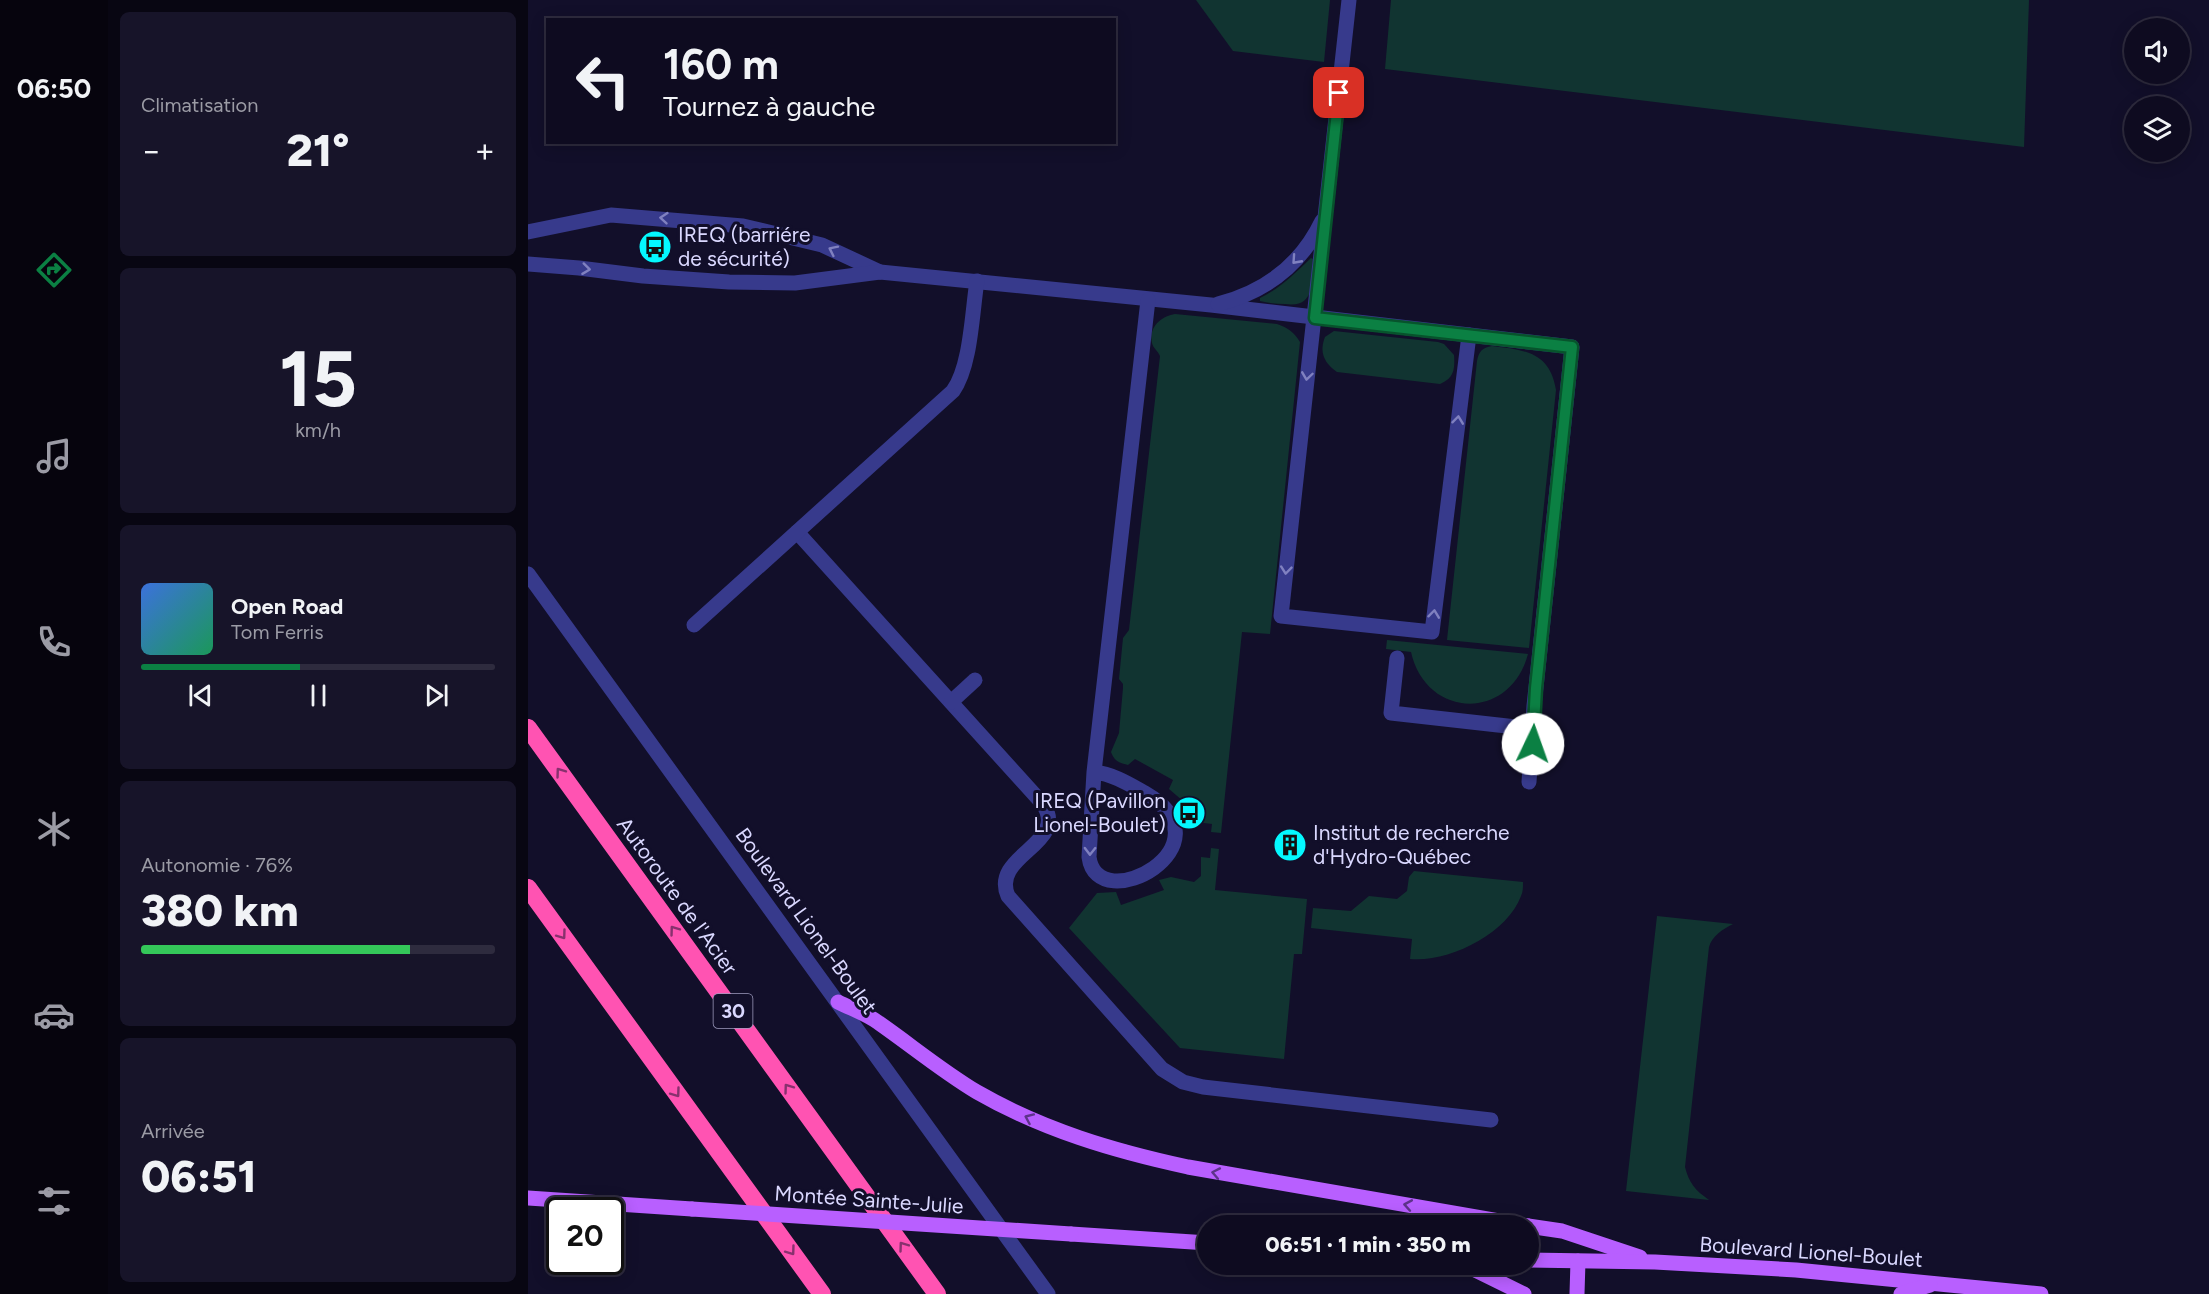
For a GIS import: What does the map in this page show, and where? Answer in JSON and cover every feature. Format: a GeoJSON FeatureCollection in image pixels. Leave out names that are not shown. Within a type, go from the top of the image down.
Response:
{"type":"FeatureCollection","features":[{"type":"Feature","properties":{"kind":"highway","name":"Autoroute de l'Acier"},"geometry":{"type":"LineString","coordinates":[[528,728],[937,1294]]}},
{"type":"Feature","properties":{"kind":"highway"},"geometry":{"type":"LineString","coordinates":[[528,888],[822,1294]]}},
{"type":"Feature","properties":{"kind":"main road"},"geometry":{"type":"LineString","coordinates":[[838,1002],[877,1022],[931,1062],[995,1102],[1057,1131],[1091,1143],[1133,1155],[1248,1179],[1462,1215]]}},
{"type":"Feature","properties":{"kind":"main road","name":"Montée Sainte-Julie"},"geometry":{"type":"LineString","coordinates":[[528,1198],[1197,1243]]}},
{"type":"Feature","properties":{"kind":"main road"},"geometry":{"type":"LineString","coordinates":[[1539,1228],[1562,1231],[1654,1262]]}},
{"type":"Feature","properties":{"kind":"main road"},"geometry":{"type":"LineString","coordinates":[[1539,1260],[1578,1261],[1577,1294]]}},
{"type":"Feature","properties":{"kind":"main road","name":"Boulevard Lionel-Boulet"},"geometry":{"type":"LineString","coordinates":[[1578,1261],[1654,1262],[1796,1270],[2042,1294]]}},
{"type":"Feature","properties":{"kind":"main road"},"geometry":{"type":"LineString","coordinates":[[1485,1275],[1524,1294]]}},
{"type":"Feature","properties":{"kind":"main road"},"geometry":{"type":"LineString","coordinates":[[1901,1294],[1935,1283]]}},
{"type":"Feature","properties":{"kind":"street"},"geometry":{"type":"LineString","coordinates":[[1349,0],[1281,616],[1432,632],[1469,335]]}},
{"type":"Feature","properties":{"kind":"street"},"geometry":{"type":"LineString","coordinates":[[1211,306],[1248,294],[1276,279],[1290,267],[1311,242],[1327,210]]}},
{"type":"Feature","properties":{"kind":"street"},"geometry":{"type":"LineString","coordinates":[[528,232],[611,215],[743,226],[822,244],[880,272]]}},
{"type":"Feature","properties":{"kind":"street"},"geometry":{"type":"LineString","coordinates":[[528,264],[652,277],[729,282],[795,283],[880,272],[1211,306],[1572,347],[1529,782]]}},
{"type":"Feature","properties":{"kind":"street"},"geometry":{"type":"LineString","coordinates":[[694,625],[954,391],[965,365],[977,281]]}},
{"type":"Feature","properties":{"kind":"street"},"geometry":{"type":"LineString","coordinates":[[1094,772],[1111,775],[1156,800],[1170,816],[1174,825],[1173,848],[1168,856],[1153,869],[1123,881],[1110,881],[1102,878],[1090,866],[1089,857],[1094,772],[1148,300]]}},
{"type":"Feature","properties":{"kind":"street"},"geometry":{"type":"LineString","coordinates":[[797,532],[1043,804],[1048,813],[1048,826],[1044,835],[1012,864],[1007,872],[1005,887],[1008,896],[1169,1075],[1183,1082],[1203,1087],[1491,1120]]}},
{"type":"Feature","properties":{"kind":"street","name":"Boulevard Lionel-Boulet"},"geometry":{"type":"LineString","coordinates":[[528,574],[1048,1294]]}},
{"type":"Feature","properties":{"kind":"street"},"geometry":{"type":"LineString","coordinates":[[1397,658],[1391,713],[1534,729]]}},
{"type":"Feature","properties":{"kind":"street"},"geometry":{"type":"LineString","coordinates":[[951,702],[975,680]]}},
{"type":"Feature","properties":{"kind":"green space"},"geometry":{"type":"Polygon","coordinates":[[[1196,0],[1330,0],[1324,62],[1233,51],[1196,0]]]}},
{"type":"Feature","properties":{"kind":"green space"},"geometry":{"type":"Polygon","coordinates":[[[1391,0],[2029,0],[2024,147],[1385,69],[1391,0]]]}},
{"type":"Feature","properties":{"kind":"green space"},"geometry":{"type":"Polygon","coordinates":[[[1311,258],[1313,259],[1311,285],[1307,298],[1295,304],[1260,301],[1260,298],[1281,285],[1311,258]]]}},
{"type":"Feature","properties":{"kind":"green space"},"geometry":{"type":"Polygon","coordinates":[[[1175,314],[1277,324],[1290,331],[1300,342],[1270,634],[1242,632],[1221,833],[1211,832],[1212,824],[1196,822],[1198,816],[1195,812],[1188,811],[1183,801],[1169,789],[1173,780],[1135,759],[1128,765],[1120,762],[1111,752],[1119,733],[1123,684],[1119,679],[1123,638],[1129,630],[1160,356],[1151,337],[1157,323],[1175,314]]]}},
{"type":"Feature","properties":{"kind":"green space"},"geometry":{"type":"Polygon","coordinates":[[[1334,331],[1444,344],[1454,355],[1453,372],[1440,384],[1337,372],[1326,361],[1323,352],[1325,337],[1334,331]]]}},
{"type":"Feature","properties":{"kind":"green space"},"geometry":{"type":"Polygon","coordinates":[[[1492,346],[1515,349],[1542,360],[1553,377],[1556,390],[1529,648],[1447,640],[1477,361],[1482,350],[1492,346]]]}},
{"type":"Feature","properties":{"kind":"green space"},"geometry":{"type":"Polygon","coordinates":[[[1387,640],[1528,654],[1518,676],[1504,692],[1487,701],[1468,704],[1450,700],[1433,690],[1420,674],[1411,652],[1386,649],[1387,640]]]}},
{"type":"Feature","properties":{"kind":"green space"},"geometry":{"type":"Polygon","coordinates":[[[1211,848],[1219,849],[1215,890],[1307,899],[1302,954],[1294,954],[1284,1059],[1180,1048],[1069,928],[1097,893],[1116,892],[1121,905],[1164,890],[1159,880],[1171,877],[1194,882],[1201,876],[1201,857],[1210,858],[1211,848]]]}},
{"type":"Feature","properties":{"kind":"green space"},"geometry":{"type":"Polygon","coordinates":[[[1414,871],[1523,882],[1523,891],[1514,910],[1490,934],[1458,951],[1425,959],[1410,959],[1412,939],[1311,928],[1313,908],[1351,911],[1369,896],[1397,899],[1407,891],[1409,877],[1414,871]]]}},
{"type":"Feature","properties":{"kind":"green space"},"geometry":{"type":"Polygon","coordinates":[[[1657,916],[1733,924],[1715,936],[1709,947],[1685,1167],[1693,1186],[1709,1200],[1626,1191],[1657,916]]]}},
{"type":"Feature","properties":{"kind":"place","name":"IREQ (barriére de sécurité)"},"geometry":{"type":"Point","coordinates":[655,247]}},
{"type":"Feature","properties":{"kind":"place","name":"IREQ (Pavillon Lionel-Boulet)"},"geometry":{"type":"Point","coordinates":[1189,813]}},
{"type":"Feature","properties":{"kind":"place","name":"Institut de recherche d'Hydro-Québec"},"geometry":{"type":"Point","coordinates":[1290,845]}},
{"type":"Feature","properties":{"kind":"route"},"geometry":{"type":"LineString","coordinates":[[1339,93],[1315,318],[1572,347],[1534,706],[1533,744]]}}]}
